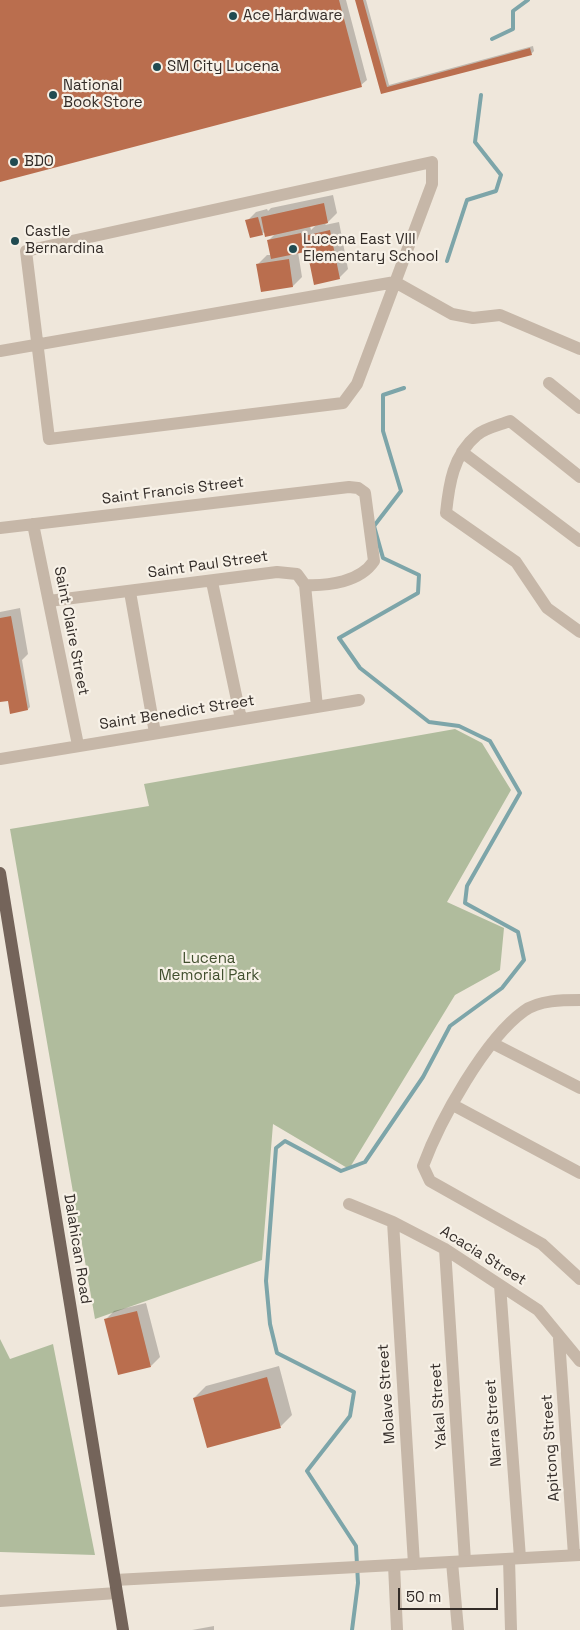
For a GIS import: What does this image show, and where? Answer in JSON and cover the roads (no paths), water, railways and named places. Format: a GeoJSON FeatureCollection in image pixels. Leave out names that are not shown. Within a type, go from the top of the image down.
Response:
{"type":"FeatureCollection","features":[{"type":"Feature","properties":{"kind":"main road","name":"Dalahican Road"},"geometry":{"type":"LineString","coordinates":[[0,873],[123,1630]]}},
{"type":"Feature","properties":{"kind":"street"},"geometry":{"type":"LineString","coordinates":[[432,162],[432,184],[357,384],[343,403],[49,439],[37,345],[26,251],[432,162]]}},
{"type":"Feature","properties":{"kind":"street"},"geometry":{"type":"LineString","coordinates":[[0,351],[395,282],[452,314],[473,318],[500,316],[580,349]]}},
{"type":"Feature","properties":{"kind":"street"},"geometry":{"type":"LineString","coordinates":[[549,383],[580,408]]}},
{"type":"Feature","properties":{"kind":"street"},"geometry":{"type":"LineString","coordinates":[[580,477],[510,421],[478,434],[462,452],[449,479],[446,513],[516,562],[547,608],[580,632]]}},
{"type":"Feature","properties":{"kind":"street"},"geometry":{"type":"LineString","coordinates":[[462,452],[580,541]]}},
{"type":"Feature","properties":{"kind":"street","name":"Saint Francis Street"},"geometry":{"type":"LineString","coordinates":[[0,528],[349,487],[358,488],[364,493],[374,561],[368,571],[346,580],[323,586],[305,585]]}},
{"type":"Feature","properties":{"kind":"street","name":"Saint Claire Street"},"geometry":{"type":"LineString","coordinates":[[33,524],[78,745]]}},
{"type":"Feature","properties":{"kind":"street","name":"Saint Paul Street"},"geometry":{"type":"LineString","coordinates":[[49,602],[277,572],[296,574],[305,585]]}},
{"type":"Feature","properties":{"kind":"street"},"geometry":{"type":"LineString","coordinates":[[212,582],[240,719]]}},
{"type":"Feature","properties":{"kind":"street"},"geometry":{"type":"LineString","coordinates":[[305,585],[317,707]]}},
{"type":"Feature","properties":{"kind":"street"},"geometry":{"type":"LineString","coordinates":[[130,592],[155,733]]}},
{"type":"Feature","properties":{"kind":"street","name":"Saint Benedict Street"},"geometry":{"type":"LineString","coordinates":[[0,759],[359,700]]}},
{"type":"Feature","properties":{"kind":"street"},"geometry":{"type":"LineString","coordinates":[[580,1000],[556,1000],[526,1010],[492,1043],[452,1104],[423,1166],[430,1181],[542,1244],[580,1279]]}},
{"type":"Feature","properties":{"kind":"street"},"geometry":{"type":"LineString","coordinates":[[492,1043],[580,1088]]}},
{"type":"Feature","properties":{"kind":"street"},"geometry":{"type":"LineString","coordinates":[[452,1104],[580,1173]]}},
{"type":"Feature","properties":{"kind":"street","name":"Acacia Street"},"geometry":{"type":"LineString","coordinates":[[349,1204],[393,1222],[446,1249],[538,1310],[580,1361]]}},
{"type":"Feature","properties":{"kind":"street","name":"Molave Street"},"geometry":{"type":"LineString","coordinates":[[393,1222],[414,1564]]}},
{"type":"Feature","properties":{"kind":"street","name":"Yakal Street"},"geometry":{"type":"LineString","coordinates":[[446,1249],[465,1561]]}},
{"type":"Feature","properties":{"kind":"street","name":"Narra Street"},"geometry":{"type":"LineString","coordinates":[[500,1285],[514,1559],[511,1630]]}},
{"type":"Feature","properties":{"kind":"street","name":"Apitong Street"},"geometry":{"type":"LineString","coordinates":[[560,1338],[577,1555]]}},
{"type":"Feature","properties":{"kind":"street"},"geometry":{"type":"LineString","coordinates":[[115,1580],[577,1555]]}},
{"type":"Feature","properties":{"kind":"street"},"geometry":{"type":"LineString","coordinates":[[452,1562],[458,1630]]}},
{"type":"Feature","properties":{"kind":"street"},"geometry":{"type":"LineString","coordinates":[[394,1565],[397,1630]]}},
{"type":"Feature","properties":{"kind":"street"},"geometry":{"type":"LineString","coordinates":[[0,1601],[117,1593]]}},
{"type":"Feature","properties":{"kind":"waterway"},"geometry":{"type":"LineString","coordinates":[[492,39],[513,29],[513,11],[528,0]]}},
{"type":"Feature","properties":{"kind":"waterway"},"geometry":{"type":"LineString","coordinates":[[447,261],[467,200],[496,191],[501,175],[475,142],[481,95]]}},
{"type":"Feature","properties":{"kind":"waterway"},"geometry":{"type":"LineString","coordinates":[[352,1630],[358,1583],[356,1546],[307,1471],[350,1416],[354,1392],[277,1353],[270,1324],[266,1281],[276,1148],[285,1141],[341,1171],[365,1162],[423,1077],[450,1026],[502,988],[524,960],[518,932],[465,903],[467,886],[520,793],[490,741],[459,726],[429,722],[360,668],[339,638],[418,593],[419,575],[383,558],[374,526],[401,491],[383,431],[383,395],[404,388]]}},
{"type":"Feature","properties":{"kind":"place","name":"Ace Hardware"},"geometry":{"type":"Point","coordinates":[233,16]}},
{"type":"Feature","properties":{"kind":"place","name":"SM City Lucena"},"geometry":{"type":"Point","coordinates":[157,67]}},
{"type":"Feature","properties":{"kind":"place","name":"National Book Store"},"geometry":{"type":"Point","coordinates":[53,95]}},
{"type":"Feature","properties":{"kind":"place","name":"BDO"},"geometry":{"type":"Point","coordinates":[14,162]}},
{"type":"Feature","properties":{"kind":"place","name":"Castle Bernardina"},"geometry":{"type":"Point","coordinates":[15,241]}},
{"type":"Feature","properties":{"kind":"place","name":"Lucena East VIII Elementary School"},"geometry":{"type":"Point","coordinates":[293,249]}},
{"type":"Feature","properties":{"kind":"park label","name":"Lucena Memorial Park"},"geometry":{"type":"Point","coordinates":[209,968]}}]}
